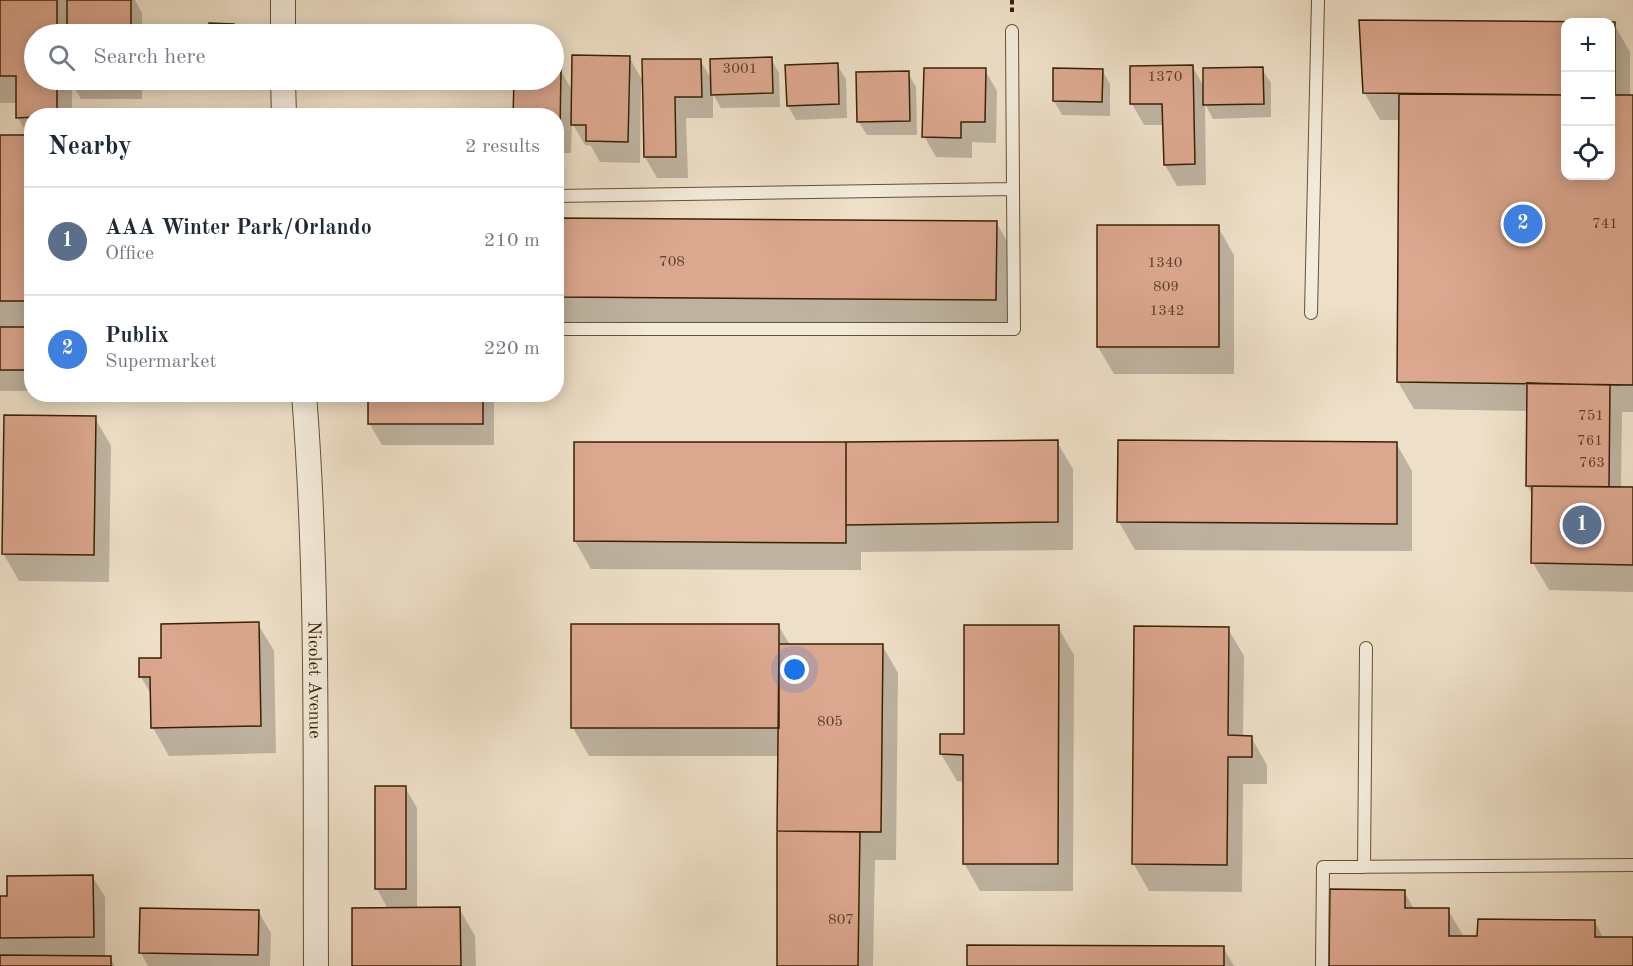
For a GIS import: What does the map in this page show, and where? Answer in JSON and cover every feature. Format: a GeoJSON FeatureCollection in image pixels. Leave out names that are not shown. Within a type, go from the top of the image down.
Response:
{"type":"FeatureCollection","features":[{"type":"Feature","properties":{"kind":"street"},"geometry":{"type":"LineString","coordinates":[[283,0],[283,24]]}},
{"type":"Feature","properties":{"kind":"street"},"geometry":{"type":"LineString","coordinates":[[283,90],[284,108]]}},
{"type":"Feature","properties":{"kind":"street","name":"Nicolet Avenue"},"geometry":{"type":"LineString","coordinates":[[305,402],[310,469],[315,637],[316,966]]}},
{"type":"Feature","properties":{"kind":"lane"},"geometry":{"type":"LineString","coordinates":[[1311,314],[1318,0]]}},
{"type":"Feature","properties":{"kind":"lane"},"geometry":{"type":"LineString","coordinates":[[564,329],[1014,329],[1012,31]]}},
{"type":"Feature","properties":{"kind":"lane"},"geometry":{"type":"LineString","coordinates":[[564,196],[1013,189]]}},
{"type":"Feature","properties":{"kind":"lane"},"geometry":{"type":"LineString","coordinates":[[1364,867],[1366,648]]}},
{"type":"Feature","properties":{"kind":"lane"},"geometry":{"type":"LineString","coordinates":[[1322,966],[1323,867],[1633,865]]}},
{"type":"Feature","properties":{"kind":"building"},"geometry":{"type":"Polygon","coordinates":[[[0,0],[57,0],[57,24],[24,24],[24,90],[57,90],[57,108],[24,108],[24,118],[16,118],[16,76],[0,76],[0,0]]]}},
{"type":"Feature","properties":{"kind":"building"},"geometry":{"type":"Polygon","coordinates":[[[67,0],[131,0],[131,24],[67,24],[67,0]]]}},
{"type":"Feature","properties":{"kind":"building"},"geometry":{"type":"Polygon","coordinates":[[[1359,20],[1561,22],[1561,95],[1363,93],[1359,20]]]}},
{"type":"Feature","properties":{"kind":"building"},"geometry":{"type":"Polygon","coordinates":[[[572,55],[630,56],[628,142],[586,141],[586,125],[571,125],[572,55]]]}},
{"type":"Feature","properties":{"kind":"building"},"geometry":{"type":"Polygon","coordinates":[[[772,57],[773,93],[711,95],[710,59],[772,57]]]}},
{"type":"Feature","properties":{"kind":"building"},"geometry":{"type":"Polygon","coordinates":[[[642,59],[701,59],[702,97],[675,97],[676,157],[644,157],[642,59]]]}},
{"type":"Feature","properties":{"kind":"building"},"geometry":{"type":"Polygon","coordinates":[[[838,63],[839,104],[787,106],[785,65],[838,63]]]}},
{"type":"Feature","properties":{"kind":"building"},"geometry":{"type":"Polygon","coordinates":[[[1193,65],[1195,164],[1164,165],[1162,104],[1130,104],[1130,66],[1193,65]]]}},
{"type":"Feature","properties":{"kind":"building"},"geometry":{"type":"Polygon","coordinates":[[[1263,67],[1264,104],[1203,105],[1203,68],[1263,67]]]}},
{"type":"Feature","properties":{"kind":"building"},"geometry":{"type":"Polygon","coordinates":[[[924,68],[986,68],[985,122],[961,122],[961,138],[922,137],[924,68]]]}},
{"type":"Feature","properties":{"kind":"building"},"geometry":{"type":"Polygon","coordinates":[[[1053,68],[1103,69],[1102,102],[1053,101],[1053,68]]]}},
{"type":"Feature","properties":{"kind":"building"},"geometry":{"type":"Polygon","coordinates":[[[909,71],[910,121],[857,122],[856,72],[909,71]]]}},
{"type":"Feature","properties":{"kind":"building"},"geometry":{"type":"Polygon","coordinates":[[[514,90],[561,90],[560,108],[513,108],[514,90]]]}},
{"type":"Feature","properties":{"kind":"building"},"geometry":{"type":"Polygon","coordinates":[[[1399,94],[1561,95],[1561,180],[1615,180],[1615,95],[1633,95],[1633,385],[1397,382],[1399,94]]]}},
{"type":"Feature","properties":{"kind":"building"},"geometry":{"type":"Polygon","coordinates":[[[0,135],[24,135],[24,301],[0,301],[0,135]]]}},
{"type":"Feature","properties":{"kind":"building"},"geometry":{"type":"Polygon","coordinates":[[[564,218],[997,221],[996,300],[564,297],[564,218]]]}},
{"type":"Feature","properties":{"kind":"building"},"geometry":{"type":"Polygon","coordinates":[[[1097,225],[1219,225],[1219,347],[1097,347],[1097,225]]]}},
{"type":"Feature","properties":{"kind":"building"},"geometry":{"type":"Polygon","coordinates":[[[0,327],[24,327],[24,370],[0,370],[0,327]]]}},
{"type":"Feature","properties":{"kind":"building"},"geometry":{"type":"Polygon","coordinates":[[[1527,383],[1610,385],[1609,487],[1526,486],[1527,383]]]}},
{"type":"Feature","properties":{"kind":"building"},"geometry":{"type":"Polygon","coordinates":[[[368,402],[483,402],[483,424],[368,424],[368,402]]]}},
{"type":"Feature","properties":{"kind":"building"},"geometry":{"type":"Polygon","coordinates":[[[4,415],[96,416],[94,555],[2,554],[4,415]]]}},
{"type":"Feature","properties":{"kind":"building"},"geometry":{"type":"Polygon","coordinates":[[[1058,440],[1058,522],[846,525],[846,442],[1058,440]]]}},
{"type":"Feature","properties":{"kind":"building"},"geometry":{"type":"Polygon","coordinates":[[[1118,440],[1397,442],[1397,524],[1117,522],[1118,440]]]}},
{"type":"Feature","properties":{"kind":"building"},"geometry":{"type":"Polygon","coordinates":[[[574,442],[846,442],[846,543],[574,541],[574,442]]]}},
{"type":"Feature","properties":{"kind":"building"},"geometry":{"type":"Polygon","coordinates":[[[1532,486],[1633,487],[1633,565],[1531,563],[1532,486]]]}},
{"type":"Feature","properties":{"kind":"building"},"geometry":{"type":"Polygon","coordinates":[[[259,622],[261,726],[151,728],[150,677],[139,677],[139,658],[161,658],[161,624],[259,622]]]}},
{"type":"Feature","properties":{"kind":"building"},"geometry":{"type":"Polygon","coordinates":[[[571,624],[779,624],[779,728],[571,728],[571,624]]]}},
{"type":"Feature","properties":{"kind":"building"},"geometry":{"type":"Polygon","coordinates":[[[964,625],[1059,625],[1058,864],[963,864],[963,755],[940,754],[940,734],[964,734],[964,625]]]}},
{"type":"Feature","properties":{"kind":"building"},"geometry":{"type":"Polygon","coordinates":[[[1134,626],[1229,627],[1228,735],[1252,736],[1252,757],[1228,757],[1227,865],[1132,864],[1134,626]]]}},
{"type":"Feature","properties":{"kind":"building"},"geometry":{"type":"Polygon","coordinates":[[[779,644],[883,644],[881,832],[777,831],[779,644]]]}},
{"type":"Feature","properties":{"kind":"building"},"geometry":{"type":"Polygon","coordinates":[[[375,786],[406,786],[406,889],[375,889],[375,786]]]}},
{"type":"Feature","properties":{"kind":"building"},"geometry":{"type":"Polygon","coordinates":[[[777,831],[860,832],[858,966],[777,966],[777,831]]]}},
{"type":"Feature","properties":{"kind":"building"},"geometry":{"type":"Polygon","coordinates":[[[93,875],[94,937],[0,938],[0,896],[7,896],[7,876],[93,875]]]}},
{"type":"Feature","properties":{"kind":"building"},"geometry":{"type":"Polygon","coordinates":[[[1330,889],[1405,890],[1405,908],[1449,908],[1449,936],[1477,936],[1478,919],[1595,920],[1595,937],[1633,937],[1633,966],[1329,966],[1330,889]]]}},
{"type":"Feature","properties":{"kind":"building"},"geometry":{"type":"Polygon","coordinates":[[[460,907],[461,966],[352,966],[352,908],[460,907]]]}},
{"type":"Feature","properties":{"kind":"building"},"geometry":{"type":"Polygon","coordinates":[[[140,908],[259,910],[258,955],[139,953],[140,908]]]}},
{"type":"Feature","properties":{"kind":"building"},"geometry":{"type":"Polygon","coordinates":[[[967,945],[1224,946],[1224,966],[967,966],[967,945]]]}},
{"type":"Feature","properties":{"kind":"building"},"geometry":{"type":"Polygon","coordinates":[[[0,955],[111,956],[111,966],[0,966],[0,955]]]}},
{"type":"Feature","properties":{"kind":"place","name":"Publix"},"geometry":{"type":"Point","coordinates":[1523,224]}},
{"type":"Feature","properties":{"kind":"place","name":"AAA Winter Park/Orlando"},"geometry":{"type":"Point","coordinates":[1582,525]}}]}
